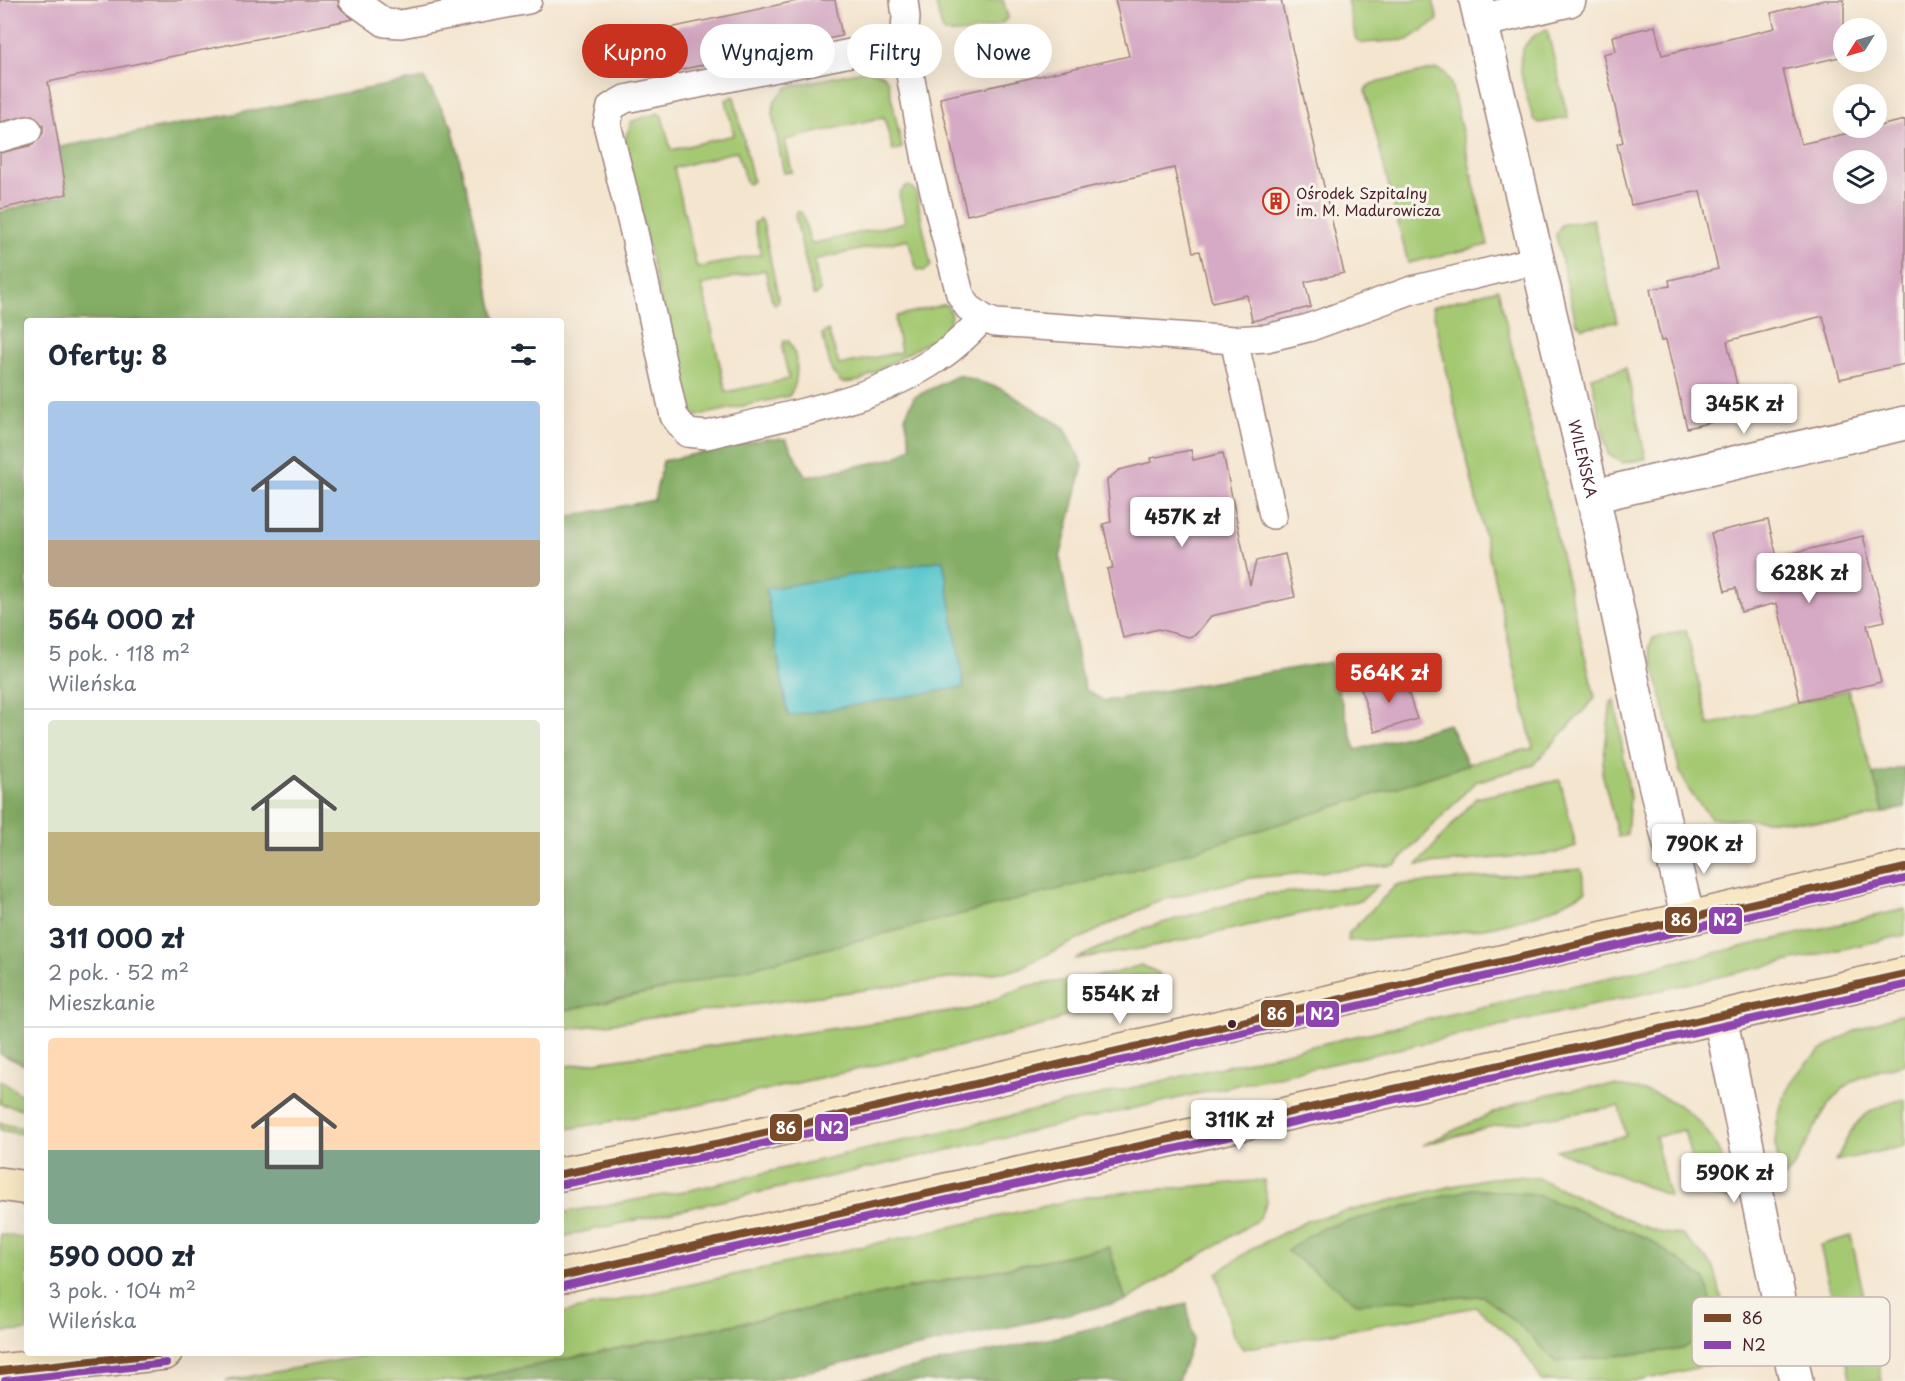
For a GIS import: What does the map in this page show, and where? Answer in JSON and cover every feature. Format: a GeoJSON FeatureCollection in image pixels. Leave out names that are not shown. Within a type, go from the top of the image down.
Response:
{"type":"FeatureCollection","features":[{"type":"Feature","properties":{"kind":"main road"},"geometry":{"type":"LineString","coordinates":[[564,1173],[721,1143],[1905,868]]}},
{"type":"Feature","properties":{"kind":"main road"},"geometry":{"type":"LineString","coordinates":[[564,1275],[1905,974]]}},
{"type":"Feature","properties":{"kind":"main road"},"geometry":{"type":"LineString","coordinates":[[0,1184],[24,1188]]}},
{"type":"Feature","properties":{"kind":"main road"},"geometry":{"type":"LineString","coordinates":[[0,1371],[138,1356]]}},
{"type":"Feature","properties":{"kind":"street"},"geometry":{"type":"LineString","coordinates":[[1478,10],[1569,0]]}},
{"type":"Feature","properties":{"kind":"street","name":"WILEŃSKA"},"geometry":{"type":"LineString","coordinates":[[1478,10],[1593,496],[1647,752],[1688,918]]}},
{"type":"Feature","properties":{"kind":"street"},"geometry":{"type":"LineString","coordinates":[[1593,496],[1905,423]]}},
{"type":"Feature","properties":{"kind":"street"},"geometry":{"type":"LineString","coordinates":[[1720,1017],[1778,1297]]}},
{"type":"Feature","properties":{"kind":"street"},"geometry":{"type":"LineString","coordinates":[[1793,1366],[1796,1381]]}},
{"type":"Feature","properties":{"kind":"lane"},"geometry":{"type":"LineString","coordinates":[[352,0],[385,23],[401,24],[528,0]]}},
{"type":"Feature","properties":{"kind":"lane"},"geometry":{"type":"LineString","coordinates":[[904,0],[905,24]]}},
{"type":"Feature","properties":{"kind":"lane"},"geometry":{"type":"LineString","coordinates":[[847,54],[625,99],[611,106],[607,124],[674,416],[687,433],[707,435],[863,396],[937,359],[958,344],[983,318]]}},
{"type":"Feature","properties":{"kind":"lane"},"geometry":{"type":"LineString","coordinates":[[911,78],[926,160],[957,287],[968,307],[983,318],[995,322],[1234,340],[1267,338],[1308,328],[1412,290],[1538,260]]}},
{"type":"Feature","properties":{"kind":"lane"},"geometry":{"type":"LineString","coordinates":[[0,138],[28,130]]}},
{"type":"Feature","properties":{"kind":"lane"},"geometry":{"type":"LineString","coordinates":[[1234,340],[1273,515]]}},
{"type":"Feature","properties":{"kind":"green space"},"geometry":{"type":"Polygon","coordinates":[[[935,0],[1003,0],[1008,17],[1000,24],[954,24],[954,33],[943,32],[935,0]]]}},
{"type":"Feature","properties":{"kind":"green space"},"geometry":{"type":"Polygon","coordinates":[[[1347,0],[1433,0],[1438,20],[1408,40],[1362,43],[1356,39],[1347,0]]]}},
{"type":"Feature","properties":{"kind":"green space"},"geometry":{"type":"Polygon","coordinates":[[[1547,29],[1568,118],[1539,123],[1533,119],[1520,67],[1525,45],[1533,36],[1547,29]]]}},
{"type":"Feature","properties":{"kind":"green space"},"geometry":{"type":"Polygon","coordinates":[[[1436,69],[1444,72],[1451,84],[1488,245],[1408,263],[1365,90],[1371,84],[1436,69]]]}},
{"type":"Feature","properties":{"kind":"green space"},"geometry":{"type":"Polygon","coordinates":[[[847,74],[847,78],[885,78],[888,81],[902,148],[893,151],[884,117],[785,140],[792,172],[784,173],[772,113],[775,100],[788,87],[847,74]]]}},
{"type":"Feature","properties":{"kind":"green space"},"geometry":{"type":"Polygon","coordinates":[[[424,78],[452,126],[495,318],[24,318],[24,1065],[0,1054],[0,212],[67,194],[59,147],[424,78]]]}},
{"type":"Feature","properties":{"kind":"green space"},"geometry":{"type":"Polygon","coordinates":[[[734,96],[753,181],[749,184],[746,182],[737,151],[674,168],[697,268],[761,254],[754,223],[760,219],[763,222],[779,302],[775,304],[772,300],[765,270],[702,285],[726,392],[789,379],[782,348],[784,341],[788,340],[792,346],[797,368],[793,390],[789,396],[697,416],[685,407],[624,141],[632,121],[658,113],[662,116],[671,150],[734,135],[726,100],[734,96]]]}},
{"type":"Feature","properties":{"kind":"green space"},"geometry":{"type":"Polygon","coordinates":[[[906,186],[916,192],[931,266],[925,271],[917,270],[908,239],[814,260],[820,291],[813,295],[795,215],[797,211],[802,213],[811,244],[905,222],[899,194],[906,186]]]}},
{"type":"Feature","properties":{"kind":"green space"},"geometry":{"type":"Polygon","coordinates":[[[1593,219],[1617,322],[1583,328],[1576,322],[1556,235],[1561,225],[1593,219]]]}},
{"type":"Feature","properties":{"kind":"green space"},"geometry":{"type":"Polygon","coordinates":[[[1498,289],[1595,698],[1533,765],[1475,782],[1395,865],[1250,878],[1158,901],[1015,970],[564,1030],[564,979],[1533,748],[1432,307],[1498,289]]]}},
{"type":"Feature","properties":{"kind":"green space"},"geometry":{"type":"Polygon","coordinates":[[[947,305],[951,315],[947,331],[859,381],[842,383],[832,372],[822,334],[828,330],[839,365],[901,352],[895,321],[897,316],[947,305]]]}},
{"type":"Feature","properties":{"kind":"green space"},"geometry":{"type":"Polygon","coordinates":[[[1626,368],[1646,459],[1622,463],[1608,454],[1591,377],[1626,368]]]}},
{"type":"Feature","properties":{"kind":"green space"},"geometry":{"type":"Polygon","coordinates":[[[959,375],[1002,389],[1065,428],[1083,465],[1060,558],[1080,671],[1086,690],[1104,701],[1330,662],[1356,750],[1449,724],[1468,765],[1126,872],[680,986],[564,1010],[564,516],[654,500],[663,461],[765,439],[786,439],[806,477],[895,458],[911,447],[905,417],[914,397],[959,375]]]}},
{"type":"Feature","properties":{"kind":"green space"},"geometry":{"type":"Polygon","coordinates":[[[1686,630],[1709,725],[1848,690],[1884,813],[1845,823],[1711,818],[1690,792],[1680,772],[1649,647],[1653,638],[1686,630]]]}},
{"type":"Feature","properties":{"kind":"green space"},"geometry":{"type":"Polygon","coordinates":[[[1615,700],[1630,797],[1627,834],[1618,837],[1602,772],[1611,702],[1615,700]]]}},
{"type":"Feature","properties":{"kind":"green space"},"geometry":{"type":"Polygon","coordinates":[[[1905,767],[1905,808],[1884,813],[1873,775],[1905,767]]]}},
{"type":"Feature","properties":{"kind":"green space"},"geometry":{"type":"Polygon","coordinates":[[[1560,780],[1576,846],[1556,853],[1417,865],[1476,798],[1560,780]]]}},
{"type":"Feature","properties":{"kind":"green space"},"geometry":{"type":"Polygon","coordinates":[[[1581,869],[1586,891],[1531,916],[1471,930],[1348,941],[1348,934],[1396,885],[1581,869]]]}},
{"type":"Feature","properties":{"kind":"green space"},"geometry":{"type":"Polygon","coordinates":[[[1378,885],[1362,900],[1153,947],[1075,959],[1144,928],[1267,894],[1378,885]]]}},
{"type":"Feature","properties":{"kind":"green space"},"geometry":{"type":"Polygon","coordinates":[[[1905,909],[1905,935],[564,1236],[564,1212],[686,1191],[1905,909]]]}},
{"type":"Feature","properties":{"kind":"green space"},"geometry":{"type":"Polygon","coordinates":[[[1141,965],[1159,973],[1160,977],[1147,979],[1048,1024],[988,1040],[681,1109],[564,1129],[564,1067],[971,1009],[1027,986],[1111,974],[1141,965]]]}},
{"type":"Feature","properties":{"kind":"green space"},"geometry":{"type":"Polygon","coordinates":[[[1905,1013],[1905,1064],[1870,1074],[1845,1087],[1827,1107],[1797,1162],[1781,1181],[1776,1146],[1778,1116],[1787,1090],[1801,1069],[1821,1051],[1845,1036],[1873,1023],[1905,1013]]]}},
{"type":"Feature","properties":{"kind":"green space"},"geometry":{"type":"Polygon","coordinates":[[[0,1080],[24,1097],[24,1109],[0,1104],[0,1080]]]}},
{"type":"Feature","properties":{"kind":"green space"},"geometry":{"type":"Polygon","coordinates":[[[1612,1086],[1637,1089],[1659,1096],[1679,1105],[1695,1118],[1709,1134],[1720,1153],[1732,1200],[1700,1193],[1684,1130],[1655,1137],[1669,1196],[1556,1150],[1626,1136],[1619,1106],[1489,1127],[1423,1145],[1492,1113],[1537,1097],[1561,1091],[1612,1086]]]}},
{"type":"Feature","properties":{"kind":"green space"},"geometry":{"type":"Polygon","coordinates":[[[1905,1099],[1905,1146],[1836,1161],[1848,1136],[1861,1119],[1878,1107],[1905,1099]]]}},
{"type":"Feature","properties":{"kind":"green space"},"geometry":{"type":"Polygon","coordinates":[[[0,1123],[24,1128],[24,1134],[0,1130],[0,1123]]]}},
{"type":"Feature","properties":{"kind":"green space"},"geometry":{"type":"Polygon","coordinates":[[[1516,1176],[1538,1178],[1639,1225],[1663,1233],[1682,1235],[1714,1267],[1721,1297],[1692,1297],[1692,1366],[1705,1366],[1638,1381],[1542,1381],[1521,1350],[1476,1307],[1243,1349],[1233,1335],[1217,1273],[1253,1248],[1309,1220],[1483,1179],[1516,1176]]]}},
{"type":"Feature","properties":{"kind":"green space"},"geometry":{"type":"Polygon","coordinates":[[[1264,1180],[1267,1202],[1259,1219],[1126,1301],[1108,1247],[460,1381],[225,1381],[362,1356],[564,1356],[564,1312],[1095,1195],[1264,1180]]]}},
{"type":"Feature","properties":{"kind":"green space"},"geometry":{"type":"Polygon","coordinates":[[[1471,1189],[1535,1194],[1647,1238],[1706,1280],[1710,1297],[1692,1297],[1692,1343],[1683,1349],[1556,1362],[1528,1333],[1483,1296],[1357,1303],[1287,1251],[1319,1229],[1471,1189]]]}},
{"type":"Feature","properties":{"kind":"green space"},"geometry":{"type":"Polygon","coordinates":[[[0,1234],[24,1238],[24,1331],[0,1332],[0,1234]]]}},
{"type":"Feature","properties":{"kind":"green space"},"geometry":{"type":"Polygon","coordinates":[[[1851,1236],[1864,1297],[1832,1297],[1820,1245],[1851,1236]]]}},
{"type":"Feature","properties":{"kind":"green space"},"geometry":{"type":"Polygon","coordinates":[[[1109,1247],[1126,1301],[765,1381],[460,1381],[1109,1247]]]}},
{"type":"Feature","properties":{"kind":"green space"},"geometry":{"type":"Polygon","coordinates":[[[1187,1304],[1193,1339],[1178,1381],[853,1381],[1052,1338],[1187,1304]]]}},
{"type":"Feature","properties":{"kind":"green space"},"geometry":{"type":"Polygon","coordinates":[[[1848,1366],[1879,1366],[1882,1381],[1851,1381],[1848,1366]]]}},
{"type":"Feature","properties":{"kind":"water"},"geometry":{"type":"Polygon","coordinates":[[[943,560],[964,687],[788,716],[766,589],[943,560]]]}},
{"type":"Feature","properties":{"kind":"building"},"geometry":{"type":"Polygon","coordinates":[[[0,0],[338,0],[339,7],[353,19],[48,82],[67,194],[0,209],[0,153],[33,145],[43,133],[43,125],[32,115],[0,122],[0,0]]]}},
{"type":"Feature","properties":{"kind":"building"},"geometry":{"type":"Polygon","coordinates":[[[801,0],[835,0],[842,36],[835,37],[835,24],[700,24],[700,66],[688,68],[688,24],[801,0]]]}},
{"type":"Feature","properties":{"kind":"building"},"geometry":{"type":"Polygon","coordinates":[[[1115,0],[1281,0],[1344,273],[1305,282],[1311,307],[1252,321],[1247,295],[1212,303],[1200,251],[1193,252],[1174,168],[967,215],[940,98],[1030,78],[1052,78],[1052,73],[1129,56],[1115,0]]]}},
{"type":"Feature","properties":{"kind":"building"},"geometry":{"type":"Polygon","coordinates":[[[1824,0],[1844,0],[1844,18],[1833,18],[1833,59],[1783,70],[1801,144],[1833,137],[1887,138],[1887,124],[1905,120],[1905,364],[1840,379],[1823,316],[1727,341],[1741,403],[1730,406],[1733,417],[1687,428],[1666,340],[1661,341],[1650,289],[1670,286],[1669,280],[1718,269],[1700,191],[1631,205],[1617,144],[1623,142],[1603,54],[1616,51],[1613,36],[1655,26],[1662,55],[1775,28],[1771,13],[1824,0]]]}},
{"type":"Feature","properties":{"kind":"building"},"geometry":{"type":"Polygon","coordinates":[[[1191,450],[1193,460],[1223,453],[1250,585],[1256,561],[1285,554],[1295,597],[1211,616],[1195,635],[1188,637],[1158,629],[1123,638],[1107,569],[1113,568],[1103,524],[1111,522],[1107,480],[1119,470],[1152,462],[1151,458],[1191,450]]]}},
{"type":"Feature","properties":{"kind":"building"},"geometry":{"type":"Polygon","coordinates":[[[1768,520],[1777,557],[1863,536],[1885,621],[1867,625],[1881,682],[1800,701],[1777,603],[1741,612],[1736,588],[1725,591],[1711,533],[1768,520]]]}},
{"type":"Feature","properties":{"kind":"building"},"geometry":{"type":"Polygon","coordinates":[[[1403,677],[1417,719],[1375,732],[1361,690],[1403,677]]]}},
{"type":"Feature","properties":{"kind":"transit line","name":"86"},"geometry":{"type":"LineString","coordinates":[[564,1173],[721,1143],[1905,868]]}},
{"type":"Feature","properties":{"kind":"transit line","name":"N2"},"geometry":{"type":"LineString","coordinates":[[564,1184],[723,1153],[1905,879]]}},
{"type":"Feature","properties":{"kind":"transit line","name":"86"},"geometry":{"type":"LineString","coordinates":[[564,1275],[1905,974]]}},
{"type":"Feature","properties":{"kind":"transit line","name":"N2"},"geometry":{"type":"LineString","coordinates":[[564,1286],[1905,985]]}},
{"type":"Feature","properties":{"kind":"transit line","name":"86"},"geometry":{"type":"LineString","coordinates":[[0,1371],[138,1356]]}},
{"type":"Feature","properties":{"kind":"transit line","name":"N2"},"geometry":{"type":"LineString","coordinates":[[5,1381],[166,1363]]}},
{"type":"Feature","properties":{"kind":"place","name":"Ośrodek Szpitalny im. M. Madurowicza"},"geometry":{"type":"Point","coordinates":[1276,201]}}]}
